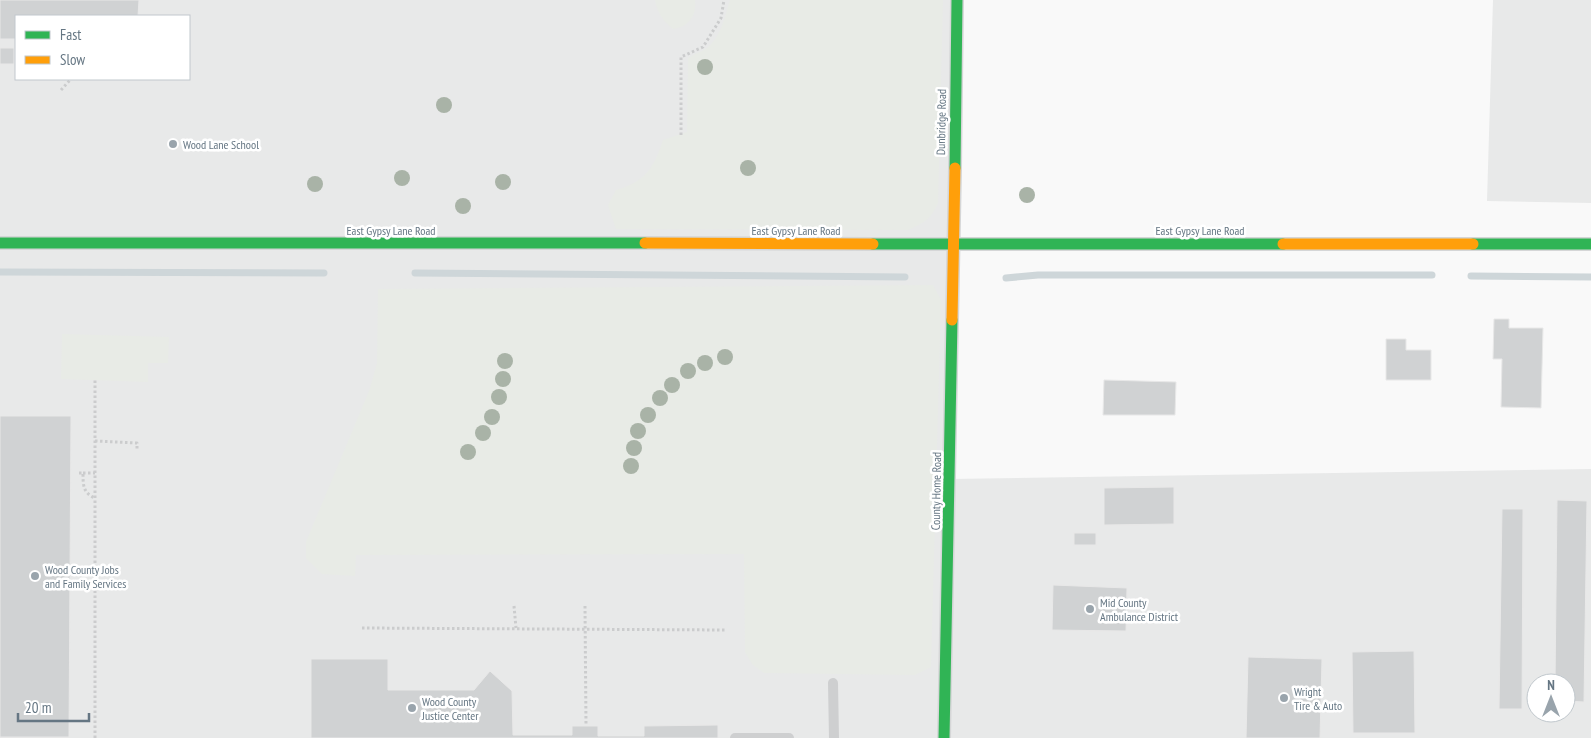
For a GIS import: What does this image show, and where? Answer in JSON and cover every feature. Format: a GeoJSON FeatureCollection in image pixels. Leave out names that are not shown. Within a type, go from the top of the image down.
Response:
{"type":"FeatureCollection","features":[{"type":"Feature","properties":{"kind":"street","name":"Dunbridge Road"},"geometry":{"type":"LineString","coordinates":[[953,244],[957,0]]}},
{"type":"Feature","properties":{"kind":"street","name":"East Gypsy Lane Road"},"geometry":{"type":"LineString","coordinates":[[0,243],[1591,244]]}},
{"type":"Feature","properties":{"kind":"street","name":"County Home Road"},"geometry":{"type":"LineString","coordinates":[[944,738],[953,244]]}},
{"type":"Feature","properties":{"kind":"lane"},"geometry":{"type":"LineString","coordinates":[[833,683],[834,738]]}},
{"type":"Feature","properties":{"kind":"lane"},"geometry":{"type":"LineString","coordinates":[[735,738],[789,738]]}},
{"type":"Feature","properties":{"kind":"path"},"geometry":{"type":"LineString","coordinates":[[682,135],[682,57],[703,47],[721,18],[724,0]]}},
{"type":"Feature","properties":{"kind":"path"},"geometry":{"type":"LineString","coordinates":[[62,90],[69,80]]}},
{"type":"Feature","properties":{"kind":"path"},"geometry":{"type":"LineString","coordinates":[[95,380],[95,738]]}},
{"type":"Feature","properties":{"kind":"path"},"geometry":{"type":"LineString","coordinates":[[95,441],[137,443],[137,450]]}},
{"type":"Feature","properties":{"kind":"path"},"geometry":{"type":"LineString","coordinates":[[95,473],[81,473],[84,490],[89,496],[95,498]]}},
{"type":"Feature","properties":{"kind":"path"},"geometry":{"type":"LineString","coordinates":[[514,606],[516,628]]}},
{"type":"Feature","properties":{"kind":"path"},"geometry":{"type":"LineString","coordinates":[[585,606],[586,726]]}},
{"type":"Feature","properties":{"kind":"path"},"geometry":{"type":"LineString","coordinates":[[362,628],[725,630]]}},
{"type":"Feature","properties":{"kind":"shaded area"},"geometry":{"type":"Polygon","coordinates":[[[0,0],[957,0],[950,479],[1591,469],[1591,738],[0,738],[0,0]]]}},
{"type":"Feature","properties":{"kind":"shaded area"},"geometry":{"type":"Polygon","coordinates":[[[655,0],[695,0],[695,11],[687,23],[673,29],[661,16],[655,0]]]}},
{"type":"Feature","properties":{"kind":"shaded area"},"geometry":{"type":"Polygon","coordinates":[[[730,0],[943,0],[938,203],[933,213],[926,220],[908,230],[616,229],[608,205],[616,190],[634,183],[647,172],[656,158],[663,140],[687,132],[688,58],[707,48],[716,38],[730,0]]]}},
{"type":"Feature","properties":{"kind":"shaded area"},"geometry":{"type":"Polygon","coordinates":[[[1493,0],[1591,0],[1591,203],[1487,201],[1493,0]]]}},
{"type":"Feature","properties":{"kind":"shaded area"},"geometry":{"type":"Polygon","coordinates":[[[933,285],[941,300],[931,667],[915,675],[764,673],[752,664],[745,652],[744,554],[356,555],[355,576],[322,574],[306,558],[306,542],[369,391],[377,363],[378,289],[933,285]]]}},
{"type":"Feature","properties":{"kind":"shaded area"},"geometry":{"type":"Polygon","coordinates":[[[62,334],[169,337],[168,363],[148,363],[148,382],[61,379],[62,334]]]}},
{"type":"Feature","properties":{"kind":"building"},"geometry":{"type":"Polygon","coordinates":[[[0,0],[139,0],[138,15],[15,15],[15,39],[0,39],[0,0]]]}},
{"type":"Feature","properties":{"kind":"building"},"geometry":{"type":"Polygon","coordinates":[[[0,48],[14,48],[14,64],[0,64],[0,48]]]}},
{"type":"Feature","properties":{"kind":"building"},"geometry":{"type":"Polygon","coordinates":[[[1494,319],[1509,319],[1509,328],[1543,328],[1541,408],[1501,407],[1502,359],[1493,359],[1494,319]]]}},
{"type":"Feature","properties":{"kind":"building"},"geometry":{"type":"Polygon","coordinates":[[[1386,339],[1406,339],[1406,350],[1431,350],[1431,380],[1386,380],[1386,339]]]}},
{"type":"Feature","properties":{"kind":"building"},"geometry":{"type":"Polygon","coordinates":[[[1104,380],[1176,382],[1175,415],[1103,415],[1104,380]]]}},
{"type":"Feature","properties":{"kind":"building","name":"Wood County Jobs and Family Services"},"geometry":{"type":"Polygon","coordinates":[[[0,416],[71,416],[69,737],[0,737],[0,416]]]}},
{"type":"Feature","properties":{"kind":"building"},"geometry":{"type":"Polygon","coordinates":[[[1174,487],[1174,524],[1104,525],[1104,488],[1174,487]]]}},
{"type":"Feature","properties":{"kind":"building"},"geometry":{"type":"Polygon","coordinates":[[[1557,500],[1587,501],[1584,702],[1576,702],[1576,673],[1555,673],[1557,500]]]}},
{"type":"Feature","properties":{"kind":"building"},"geometry":{"type":"Polygon","coordinates":[[[1502,509],[1523,509],[1522,709],[1499,709],[1502,509]]]}},
{"type":"Feature","properties":{"kind":"building"},"geometry":{"type":"Polygon","coordinates":[[[1074,533],[1096,533],[1096,545],[1074,545],[1074,533]]]}},
{"type":"Feature","properties":{"kind":"building","name":"Mid County Ambulance District"},"geometry":{"type":"Polygon","coordinates":[[[1053,585],[1127,588],[1126,631],[1052,630],[1053,585]]]}},
{"type":"Feature","properties":{"kind":"building"},"geometry":{"type":"Polygon","coordinates":[[[1414,651],[1415,733],[1353,733],[1352,652],[1414,651]]]}},
{"type":"Feature","properties":{"kind":"building","name":"Wright Tire & Auto"},"geometry":{"type":"Polygon","coordinates":[[[1248,657],[1322,659],[1320,738],[1246,738],[1248,657]]]}},
{"type":"Feature","properties":{"kind":"building","name":"Wood County Justice Center"},"geometry":{"type":"Polygon","coordinates":[[[311,659],[388,659],[388,690],[474,690],[490,671],[512,691],[513,735],[572,735],[572,726],[598,726],[598,736],[644,736],[644,726],[718,725],[718,738],[311,738],[311,659]]]}},
{"type":"Feature","properties":{"kind":"waterway"},"geometry":{"type":"LineString","coordinates":[[0,272],[324,273]]}},
{"type":"Feature","properties":{"kind":"waterway"},"geometry":{"type":"LineString","coordinates":[[415,273],[905,277]]}},
{"type":"Feature","properties":{"kind":"waterway"},"geometry":{"type":"LineString","coordinates":[[1006,278],[1038,275],[1432,275]]}},
{"type":"Feature","properties":{"kind":"waterway"},"geometry":{"type":"LineString","coordinates":[[1471,276],[1591,277]]}},
{"type":"Feature","properties":{"kind":"traffic: fast"},"geometry":{"type":"LineString","coordinates":[[955,168],[957,0]]}},
{"type":"Feature","properties":{"kind":"traffic: fast"},"geometry":{"type":"LineString","coordinates":[[0,243],[645,243]]}},
{"type":"Feature","properties":{"kind":"traffic: fast"},"geometry":{"type":"LineString","coordinates":[[873,244],[1283,244]]}},
{"type":"Feature","properties":{"kind":"traffic: fast"},"geometry":{"type":"LineString","coordinates":[[1473,244],[1591,244]]}},
{"type":"Feature","properties":{"kind":"traffic: fast"},"geometry":{"type":"LineString","coordinates":[[944,738],[952,320]]}},
{"type":"Feature","properties":{"kind":"traffic: slow"},"geometry":{"type":"LineString","coordinates":[[952,320],[955,168]]}},
{"type":"Feature","properties":{"kind":"traffic: slow"},"geometry":{"type":"LineString","coordinates":[[645,243],[873,244]]}},
{"type":"Feature","properties":{"kind":"traffic: slow"},"geometry":{"type":"LineString","coordinates":[[1283,244],[1473,244]]}},
{"type":"Feature","properties":{"kind":"place","name":"Wood Lane School"},"geometry":{"type":"Point","coordinates":[173,144]}},
{"type":"Feature","properties":{"kind":"place","name":"Wood County Jobs and Family Services"},"geometry":{"type":"Point","coordinates":[35,576]}},
{"type":"Feature","properties":{"kind":"place","name":"Mid County Ambulance District"},"geometry":{"type":"Point","coordinates":[1090,609]}},
{"type":"Feature","properties":{"kind":"place","name":"Wright Tire & Auto"},"geometry":{"type":"Point","coordinates":[1284,698]}},
{"type":"Feature","properties":{"kind":"place","name":"Wood County Justice Center"},"geometry":{"type":"Point","coordinates":[412,708]}}]}
